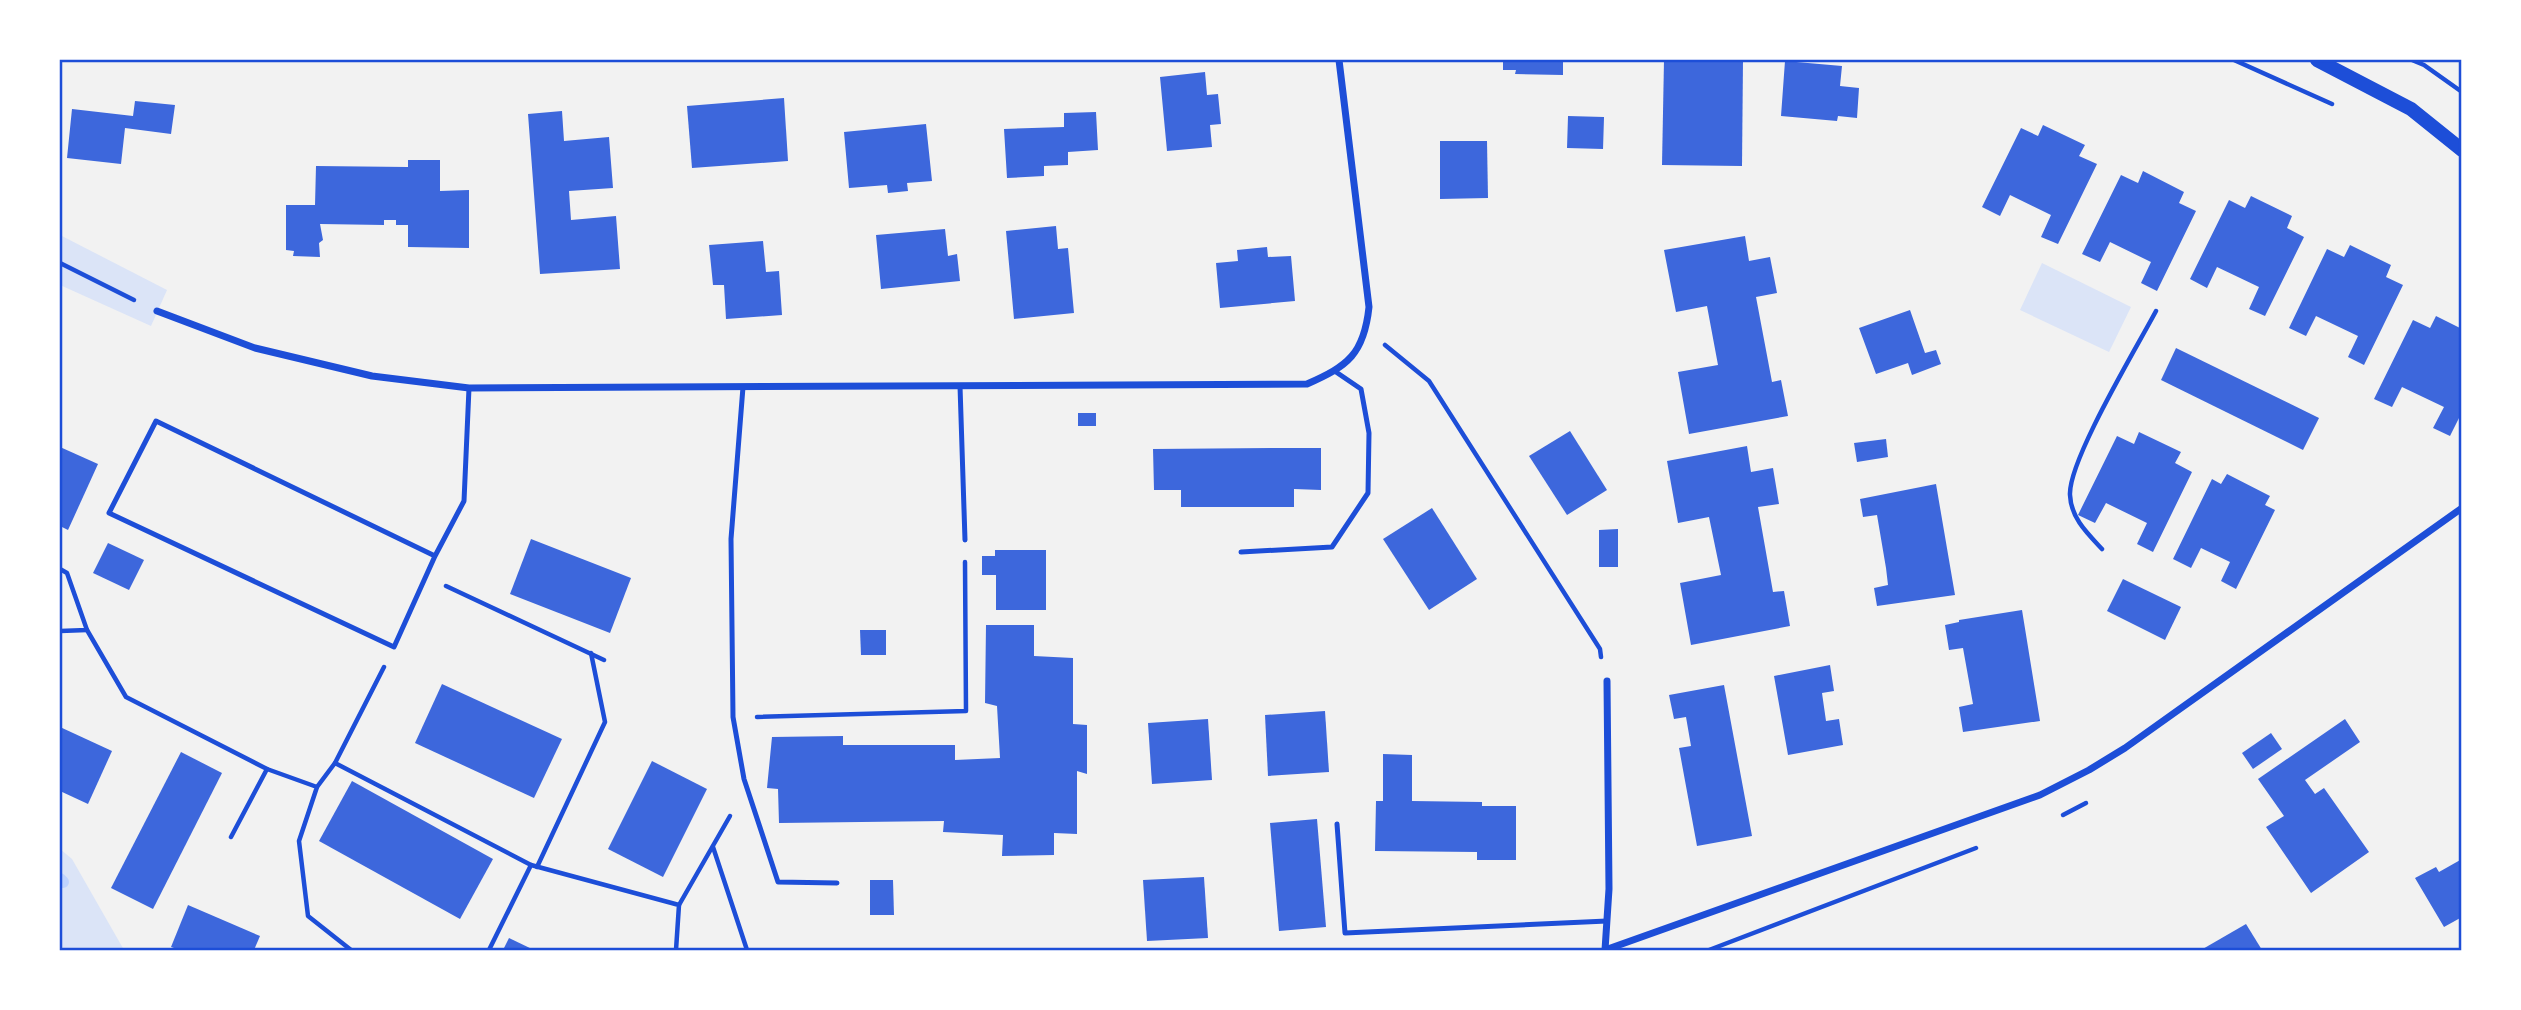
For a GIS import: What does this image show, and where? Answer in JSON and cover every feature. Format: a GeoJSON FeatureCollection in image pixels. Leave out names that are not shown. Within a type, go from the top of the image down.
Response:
{"type":"FeatureCollection","features":[{"type":"Feature","properties":{"kind":"main road"},"geometry":{"type":"LineString","coordinates":[[2317,60],[2411,109],[2462,150]]}},
{"type":"Feature","properties":{"kind":"street"},"geometry":{"type":"LineString","coordinates":[[157,311],[256,348],[372,376],[469,388],[1307,384],[1336,372],[1354,354],[1366,333],[1369,307],[1339,60]]}},
{"type":"Feature","properties":{"kind":"street"},"geometry":{"type":"LineString","coordinates":[[1607,681],[1609,889],[1605,950],[2040,795],[2077,776],[2125,748],[2462,508]]}},
{"type":"Feature","properties":{"kind":"lane"},"geometry":{"type":"LineString","coordinates":[[1241,552],[1332,547],[1368,494],[1369,433],[1361,389],[1336,372]]}},
{"type":"Feature","properties":{"kind":"lane"},"geometry":{"type":"LineString","coordinates":[[960,386],[965,540]]}},
{"type":"Feature","properties":{"kind":"lane"},"geometry":{"type":"LineString","coordinates":[[743,387],[732,539],[733,718],[747,788],[778,881],[837,883]]}},
{"type":"Feature","properties":{"kind":"lane"},"geometry":{"type":"LineString","coordinates":[[435,556],[156,421],[109,513],[394,647],[435,556],[464,501],[469,388]]}},
{"type":"Feature","properties":{"kind":"lane"},"geometry":{"type":"LineString","coordinates":[[1337,824],[1345,933],[1607,921]]}},
{"type":"Feature","properties":{"kind":"path"},"geometry":{"type":"LineString","coordinates":[[2234,60],[2341,108]]}},
{"type":"Feature","properties":{"kind":"path"},"geometry":{"type":"LineString","coordinates":[[2412,60],[2424,65],[2462,92]]}},
{"type":"Feature","properties":{"kind":"path"},"geometry":{"type":"LineString","coordinates":[[60,263],[157,311]]}},
{"type":"Feature","properties":{"kind":"path"},"geometry":{"type":"LineString","coordinates":[[2102,550],[2074,516],[2070,493],[2081,454],[2156,311]]}},
{"type":"Feature","properties":{"kind":"path"},"geometry":{"type":"LineString","coordinates":[[1366,333],[1429,381],[1600,649],[1607,681]]}},
{"type":"Feature","properties":{"kind":"path"},"geometry":{"type":"LineString","coordinates":[[733,718],[967,711],[965,540]]}},
{"type":"Feature","properties":{"kind":"path"},"geometry":{"type":"LineString","coordinates":[[60,569],[66,573],[87,630],[126,697],[267,769],[317,787]]}},
{"type":"Feature","properties":{"kind":"path"},"geometry":{"type":"LineString","coordinates":[[426,577],[604,660]]}},
{"type":"Feature","properties":{"kind":"path"},"geometry":{"type":"LineString","coordinates":[[60,631],[87,630]]}},
{"type":"Feature","properties":{"kind":"path"},"geometry":{"type":"LineString","coordinates":[[351,950],[308,916],[299,841],[317,787],[335,763],[394,647]]}},
{"type":"Feature","properties":{"kind":"path"},"geometry":{"type":"LineString","coordinates":[[537,867],[606,722],[590,653]]}},
{"type":"Feature","properties":{"kind":"path"},"geometry":{"type":"LineString","coordinates":[[335,763],[531,865],[679,905]]}},
{"type":"Feature","properties":{"kind":"path"},"geometry":{"type":"LineString","coordinates":[[231,837],[267,769]]}},
{"type":"Feature","properties":{"kind":"path"},"geometry":{"type":"LineString","coordinates":[[676,950],[679,905],[747,788]]}},
{"type":"Feature","properties":{"kind":"path"},"geometry":{"type":"LineString","coordinates":[[712,846],[747,950]]}},
{"type":"Feature","properties":{"kind":"path"},"geometry":{"type":"LineString","coordinates":[[488,950],[531,865]]}},
{"type":"Feature","properties":{"kind":"shaded area"},"geometry":{"type":"Polygon","coordinates":[[[60,235],[167,290],[151,326],[60,285],[60,235]]]}},
{"type":"Feature","properties":{"kind":"shaded area"},"geometry":{"type":"Polygon","coordinates":[[[2042,263],[2131,307],[2109,352],[2020,310],[2042,263]]]}},
{"type":"Feature","properties":{"kind":"shaded area"},"geometry":{"type":"Polygon","coordinates":[[[60,849],[72,859],[124,950],[60,950],[60,849]]]}},
{"type":"Feature","properties":{"kind":"building"},"geometry":{"type":"Polygon","coordinates":[[[1503,60],[1563,60],[1563,75],[1515,74],[1516,70],[1503,70],[1503,60]]]}},
{"type":"Feature","properties":{"kind":"building"},"geometry":{"type":"Polygon","coordinates":[[[1664,60],[1743,60],[1742,166],[1662,165],[1664,60]]]}},
{"type":"Feature","properties":{"kind":"building"},"geometry":{"type":"Polygon","coordinates":[[[1785,61],[1842,66],[1840,86],[1859,88],[1857,118],[1838,116],[1837,121],[1781,116],[1785,61]]]}},
{"type":"Feature","properties":{"kind":"building"},"geometry":{"type":"Polygon","coordinates":[[[1205,72],[1207,95],[1218,94],[1221,124],[1210,125],[1212,147],[1167,151],[1160,77],[1205,72]]]}},
{"type":"Feature","properties":{"kind":"building"},"geometry":{"type":"Polygon","coordinates":[[[784,98],[788,161],[692,168],[687,106],[784,98]]]}},
{"type":"Feature","properties":{"kind":"building"},"geometry":{"type":"Polygon","coordinates":[[[135,101],[175,105],[171,134],[125,128],[121,164],[67,158],[72,109],[133,116],[135,101]]]}},
{"type":"Feature","properties":{"kind":"building"},"geometry":{"type":"Polygon","coordinates":[[[562,111],[564,141],[609,137],[613,188],[569,191],[571,220],[616,216],[620,269],[540,274],[528,114],[562,111]]]}},
{"type":"Feature","properties":{"kind":"building"},"geometry":{"type":"Polygon","coordinates":[[[1096,112],[1098,150],[1068,152],[1068,165],[1044,166],[1044,176],[1007,178],[1004,129],[1064,127],[1064,113],[1096,112]]]}},
{"type":"Feature","properties":{"kind":"building"},"geometry":{"type":"Polygon","coordinates":[[[1568,116],[1604,117],[1603,149],[1567,148],[1568,116]]]}},
{"type":"Feature","properties":{"kind":"building"},"geometry":{"type":"Polygon","coordinates":[[[926,124],[932,181],[907,183],[908,191],[888,193],[887,185],[849,188],[844,132],[926,124]]]}},
{"type":"Feature","properties":{"kind":"building"},"geometry":{"type":"Polygon","coordinates":[[[2043,125],[2085,145],[2079,156],[2097,164],[2058,244],[2041,237],[2051,215],[2010,195],[2000,216],[1982,207],[2021,128],[2038,136],[2043,125]]]}},
{"type":"Feature","properties":{"kind":"building"},"geometry":{"type":"Polygon","coordinates":[[[1440,141],[1487,141],[1488,198],[1440,199],[1440,141]]]}},
{"type":"Feature","properties":{"kind":"building"},"geometry":{"type":"Polygon","coordinates":[[[408,160],[440,160],[440,191],[469,190],[469,248],[408,247],[408,225],[396,225],[396,220],[384,220],[384,225],[320,224],[323,240],[319,243],[320,257],[293,256],[294,251],[286,250],[286,205],[315,205],[316,166],[408,167],[408,160]]]}},
{"type":"Feature","properties":{"kind":"building"},"geometry":{"type":"Polygon","coordinates":[[[2143,171],[2184,192],[2179,203],[2196,211],[2157,291],[2141,283],[2151,262],[2110,242],[2100,262],[2082,254],[2121,175],[2138,183],[2143,171]]]}},
{"type":"Feature","properties":{"kind":"building"},"geometry":{"type":"Polygon","coordinates":[[[2251,196],[2292,216],[2287,228],[2304,237],[2265,316],[2249,309],[2259,287],[2217,267],[2207,288],[2190,279],[2229,200],[2245,208],[2251,196]]]}},
{"type":"Feature","properties":{"kind":"building"},"geometry":{"type":"Polygon","coordinates":[[[1056,226],[1058,249],[1068,248],[1074,313],[1014,319],[1006,231],[1056,226]]]}},
{"type":"Feature","properties":{"kind":"building"},"geometry":{"type":"Polygon","coordinates":[[[945,229],[948,256],[957,254],[960,281],[881,289],[876,235],[945,229]]]}},
{"type":"Feature","properties":{"kind":"building"},"geometry":{"type":"Polygon","coordinates":[[[1745,236],[1749,261],[1770,257],[1777,293],[1756,297],[1772,382],[1781,380],[1788,416],[1689,434],[1678,372],[1718,365],[1707,306],[1676,312],[1664,250],[1745,236]]]}},
{"type":"Feature","properties":{"kind":"building"},"geometry":{"type":"Polygon","coordinates":[[[763,241],[766,272],[779,271],[782,315],[726,319],[724,285],[713,285],[709,245],[763,241]]]}},
{"type":"Feature","properties":{"kind":"building"},"geometry":{"type":"Polygon","coordinates":[[[2350,245],[2391,265],[2386,277],[2403,285],[2364,365],[2348,357],[2358,336],[2316,316],[2306,336],[2289,328],[2327,249],[2344,257],[2350,245]]]}},
{"type":"Feature","properties":{"kind":"building"},"geometry":{"type":"Polygon","coordinates":[[[1267,247],[1268,257],[1291,256],[1295,301],[1220,308],[1216,263],[1238,261],[1237,250],[1267,247]]]}},
{"type":"Feature","properties":{"kind":"building"},"geometry":{"type":"Polygon","coordinates":[[[1910,310],[1925,353],[1936,350],[1941,364],[1912,375],[1908,363],[1876,374],[1859,328],[1910,310]]]}},
{"type":"Feature","properties":{"kind":"building"},"geometry":{"type":"Polygon","coordinates":[[[2436,316],[2462,329],[2462,412],[2450,436],[2433,428],[2444,407],[2402,387],[2392,407],[2374,399],[2413,320],[2430,328],[2436,316]]]}},
{"type":"Feature","properties":{"kind":"building"},"geometry":{"type":"Polygon","coordinates":[[[2176,348],[2319,418],[2303,450],[2161,380],[2176,348]]]}},
{"type":"Feature","properties":{"kind":"building"},"geometry":{"type":"Polygon","coordinates":[[[1078,413],[1096,413],[1096,426],[1078,426],[1078,413]]]}},
{"type":"Feature","properties":{"kind":"building"},"geometry":{"type":"Polygon","coordinates":[[[1570,431],[1607,490],[1567,515],[1529,456],[1570,431]]]}},
{"type":"Feature","properties":{"kind":"building"},"geometry":{"type":"Polygon","coordinates":[[[2139,432],[2181,452],[2175,463],[2192,472],[2153,552],[2137,544],[2147,523],[2106,503],[2095,523],[2078,515],[2117,436],[2134,444],[2139,432]]]}},
{"type":"Feature","properties":{"kind":"building"},"geometry":{"type":"Polygon","coordinates":[[[1886,439],[1888,457],[1857,462],[1854,443],[1886,439]]]}},
{"type":"Feature","properties":{"kind":"building"},"geometry":{"type":"Polygon","coordinates":[[[1747,446],[1751,472],[1773,468],[1779,504],[1758,507],[1773,592],[1784,591],[1790,626],[1691,645],[1680,583],[1721,575],[1709,517],[1678,523],[1667,461],[1747,446]]]}},
{"type":"Feature","properties":{"kind":"building"},"geometry":{"type":"Polygon","coordinates":[[[60,447],[98,464],[68,530],[60,526],[60,447]]]}},
{"type":"Feature","properties":{"kind":"building"},"geometry":{"type":"Polygon","coordinates":[[[1321,448],[1321,490],[1294,489],[1294,507],[1181,507],[1181,490],[1154,490],[1153,449],[1321,448]]]}},
{"type":"Feature","properties":{"kind":"building"},"geometry":{"type":"Polygon","coordinates":[[[2227,474],[2270,496],[2265,505],[2275,510],[2236,589],[2221,581],[2230,562],[2201,548],[2191,568],[2173,559],[2212,479],[2221,484],[2227,474]]]}},
{"type":"Feature","properties":{"kind":"building"},"geometry":{"type":"Polygon","coordinates":[[[1936,484],[1955,595],[1877,606],[1874,588],[1888,585],[1886,568],[1877,515],[1863,517],[1860,499],[1936,484]]]}},
{"type":"Feature","properties":{"kind":"building"},"geometry":{"type":"Polygon","coordinates":[[[1432,508],[1477,579],[1429,610],[1383,539],[1432,508]]]}},
{"type":"Feature","properties":{"kind":"building"},"geometry":{"type":"Polygon","coordinates":[[[1618,529],[1618,567],[1599,567],[1599,530],[1618,529]]]}},
{"type":"Feature","properties":{"kind":"building"},"geometry":{"type":"Polygon","coordinates":[[[531,539],[631,578],[610,633],[510,594],[531,539]]]}},
{"type":"Feature","properties":{"kind":"building"},"geometry":{"type":"Polygon","coordinates":[[[108,543],[144,560],[129,590],[93,573],[108,543]]]}},
{"type":"Feature","properties":{"kind":"building"},"geometry":{"type":"Polygon","coordinates":[[[995,550],[1046,550],[1046,610],[996,610],[996,575],[982,575],[982,556],[995,556],[995,550]]]}},
{"type":"Feature","properties":{"kind":"building"},"geometry":{"type":"Polygon","coordinates":[[[2123,579],[2181,607],[2165,640],[2107,611],[2123,579]]]}},
{"type":"Feature","properties":{"kind":"building"},"geometry":{"type":"Polygon","coordinates":[[[2022,610],[2040,721],[1963,732],[1959,707],[1973,704],[1963,648],[1949,650],[1945,625],[1959,620],[2022,610]]]}},
{"type":"Feature","properties":{"kind":"building"},"geometry":{"type":"Polygon","coordinates":[[[986,625],[1034,625],[1034,656],[1073,658],[1073,724],[1087,725],[1087,774],[1077,771],[1077,834],[1054,833],[1054,855],[1002,856],[1003,835],[943,832],[944,821],[779,823],[778,789],[767,788],[772,737],[843,736],[843,745],[955,745],[955,760],[1000,758],[997,706],[985,703],[986,625]]]}},
{"type":"Feature","properties":{"kind":"building"},"geometry":{"type":"Polygon","coordinates":[[[860,630],[886,630],[886,655],[861,655],[860,630]]]}},
{"type":"Feature","properties":{"kind":"building"},"geometry":{"type":"Polygon","coordinates":[[[1830,665],[1834,691],[1822,693],[1826,721],[1839,719],[1843,745],[1788,755],[1774,676],[1830,665]]]}},
{"type":"Feature","properties":{"kind":"building"},"geometry":{"type":"Polygon","coordinates":[[[442,684],[562,739],[534,798],[415,743],[442,684]]]}},
{"type":"Feature","properties":{"kind":"building"},"geometry":{"type":"Polygon","coordinates":[[[1724,685],[1752,836],[1697,846],[1679,748],[1691,746],[1686,717],[1674,719],[1669,695],[1724,685]]]}},
{"type":"Feature","properties":{"kind":"building"},"geometry":{"type":"Polygon","coordinates":[[[1325,711],[1329,772],[1268,776],[1265,715],[1325,711]]]}},
{"type":"Feature","properties":{"kind":"building"},"geometry":{"type":"Polygon","coordinates":[[[1208,719],[1212,780],[1152,784],[1148,723],[1208,719]]]}},
{"type":"Feature","properties":{"kind":"building"},"geometry":{"type":"Polygon","coordinates":[[[2345,719],[2360,742],[2305,780],[2315,794],[2324,788],[2369,852],[2311,893],[2266,827],[2284,816],[2258,779],[2345,719]]]}},
{"type":"Feature","properties":{"kind":"building"},"geometry":{"type":"Polygon","coordinates":[[[60,727],[112,751],[88,804],[60,791],[60,727]]]}},
{"type":"Feature","properties":{"kind":"building"},"geometry":{"type":"Polygon","coordinates":[[[2271,733],[2282,749],[2253,769],[2242,753],[2271,733]]]}},
{"type":"Feature","properties":{"kind":"building"},"geometry":{"type":"Polygon","coordinates":[[[181,752],[222,773],[153,909],[111,888],[181,752]]]}},
{"type":"Feature","properties":{"kind":"building"},"geometry":{"type":"Polygon","coordinates":[[[1383,754],[1412,755],[1412,801],[1482,802],[1482,806],[1516,806],[1516,860],[1477,860],[1477,852],[1375,851],[1376,801],[1383,801],[1383,754]]]}},
{"type":"Feature","properties":{"kind":"building"},"geometry":{"type":"Polygon","coordinates":[[[652,761],[707,789],[663,877],[608,849],[652,761]]]}},
{"type":"Feature","properties":{"kind":"building"},"geometry":{"type":"Polygon","coordinates":[[[352,781],[493,859],[460,919],[319,841],[352,781]]]}},
{"type":"Feature","properties":{"kind":"building"},"geometry":{"type":"Polygon","coordinates":[[[1317,819],[1326,927],[1279,931],[1270,823],[1317,819]]]}},
{"type":"Feature","properties":{"kind":"building"},"geometry":{"type":"Polygon","coordinates":[[[2462,859],[2462,917],[2444,927],[2415,878],[2436,867],[2439,872],[2462,859]]]}},
{"type":"Feature","properties":{"kind":"building"},"geometry":{"type":"Polygon","coordinates":[[[1204,877],[1208,938],[1147,941],[1143,880],[1204,877]]]}},
{"type":"Feature","properties":{"kind":"building"},"geometry":{"type":"Polygon","coordinates":[[[870,880],[893,880],[894,915],[870,915],[870,880]]]}},
{"type":"Feature","properties":{"kind":"building"},"geometry":{"type":"Polygon","coordinates":[[[188,905],[260,936],[254,950],[180,950],[171,947],[188,905]]]}},
{"type":"Feature","properties":{"kind":"building"},"geometry":{"type":"Polygon","coordinates":[[[2246,924],[2262,950],[2201,950],[2246,924]]]}},
{"type":"Feature","properties":{"kind":"building"},"geometry":{"type":"Polygon","coordinates":[[[509,938],[534,950],[503,950],[509,938]]]}},
{"type":"Feature","properties":{"kind":"waterway"},"geometry":{"type":"LineString","coordinates":[[60,879],[63,882]]}}]}
